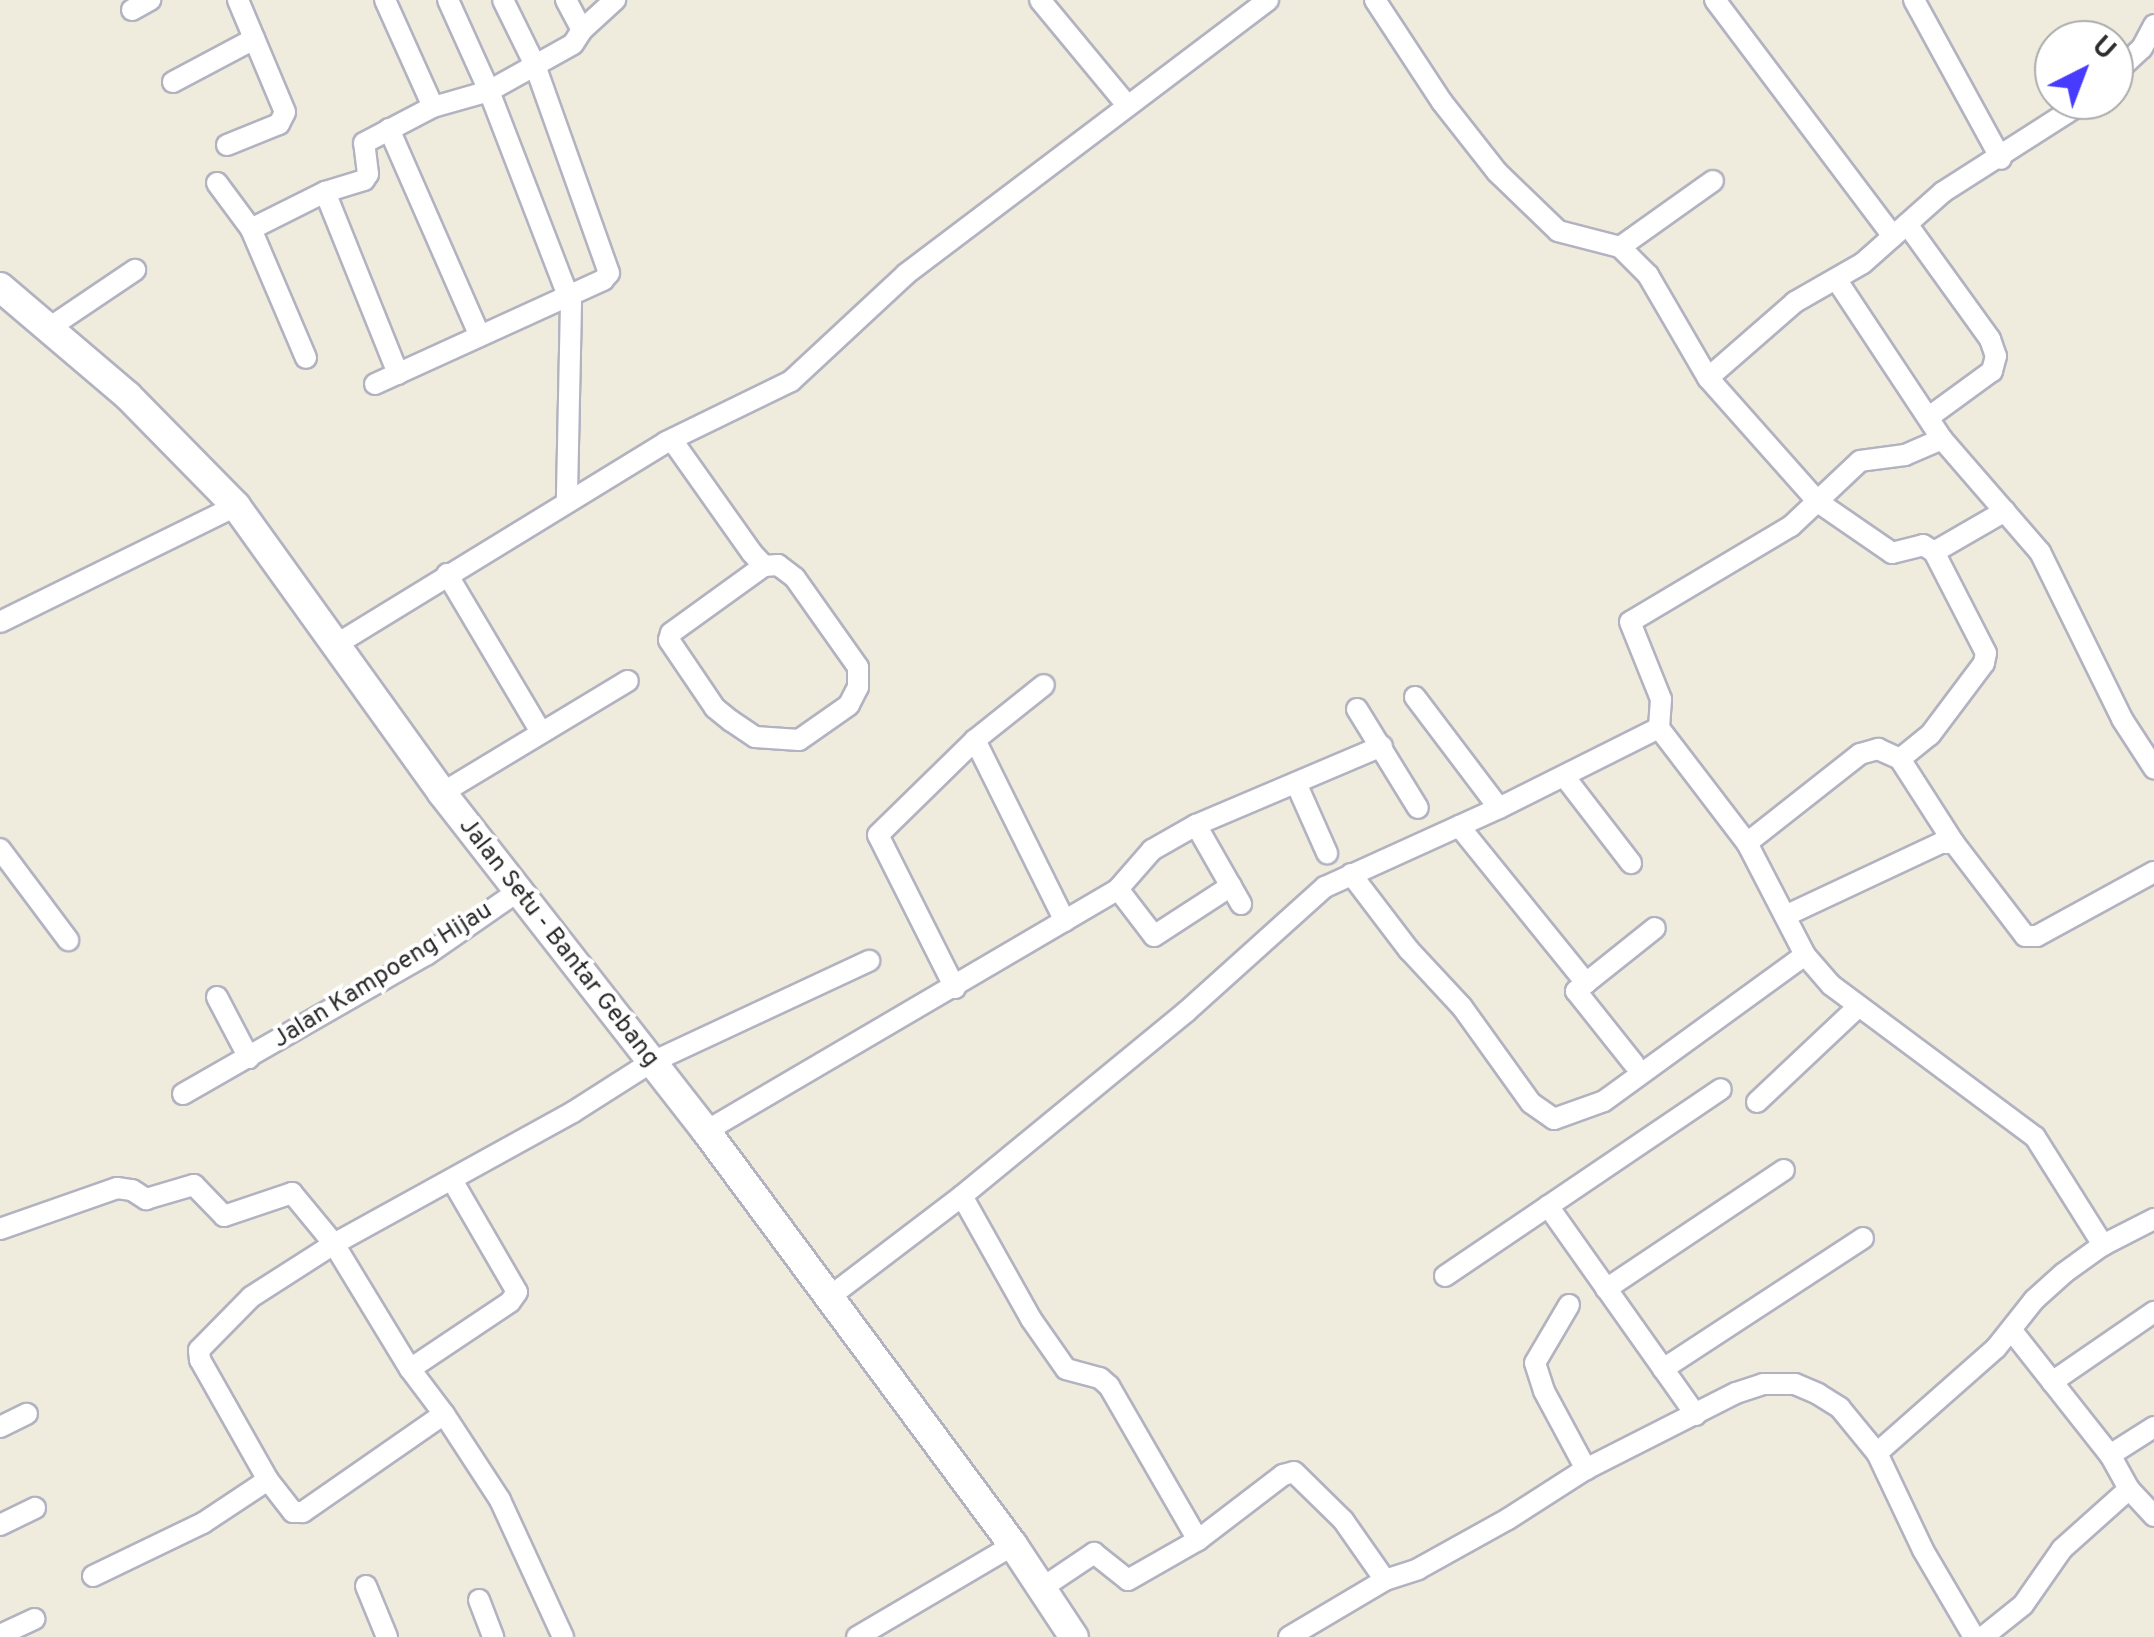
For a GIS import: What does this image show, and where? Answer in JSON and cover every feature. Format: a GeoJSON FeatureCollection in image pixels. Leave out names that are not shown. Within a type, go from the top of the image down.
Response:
{"type":"FeatureCollection","features":[{"type":"Feature","properties":{"kind":"main road","name":"Jalan Setu - Bantar Gebang"},"geometry":{"type":"LineString","coordinates":[[0,287],[128,396],[236,506],[516,892],[706,1132],[1013,1545],[1074,1637]]}},
{"type":"Feature","properties":{"kind":"street"},"geometry":{"type":"LineString","coordinates":[[227,145],[279,124],[284,116],[238,0]]}},
{"type":"Feature","properties":{"kind":"street"},"geometry":{"type":"LineString","coordinates":[[385,0],[433,106]]}},
{"type":"Feature","properties":{"kind":"street"},"geometry":{"type":"LineString","coordinates":[[448,0],[489,91],[568,297],[567,502]]}},
{"type":"Feature","properties":{"kind":"street"},"geometry":{"type":"LineString","coordinates":[[375,384],[603,280],[610,264],[535,65],[503,0]]}},
{"type":"Feature","properties":{"kind":"street"},"geometry":{"type":"LineString","coordinates":[[566,0],[582,30]]}},
{"type":"Feature","properties":{"kind":"street"},"geometry":{"type":"LineString","coordinates":[[251,229],[325,192],[367,178],[364,142],[433,106],[489,91],[574,44],[582,30],[615,0]]}},
{"type":"Feature","properties":{"kind":"street"},"geometry":{"type":"LineString","coordinates":[[1040,0],[1126,104]]}},
{"type":"Feature","properties":{"kind":"street"},"geometry":{"type":"LineString","coordinates":[[337,644],[672,440],[791,381],[906,274],[1268,0]]}},
{"type":"Feature","properties":{"kind":"street"},"geometry":{"type":"LineString","coordinates":[[1375,0],[1442,102],[1497,172],[1558,231],[1620,247],[1648,274],[1708,378],[1818,502],[1892,553],[1923,545],[1934,552],[1986,653],[1971,682],[1930,735],[1900,759]]}},
{"type":"Feature","properties":{"kind":"street"},"geometry":{"type":"LineString","coordinates":[[1715,0],[1990,339],[1996,356],[1992,371],[1929,417]]}},
{"type":"Feature","properties":{"kind":"street"},"geometry":{"type":"LineString","coordinates":[[1914,0],[2002,158]]}},
{"type":"Feature","properties":{"kind":"street"},"geometry":{"type":"LineString","coordinates":[[2148,54],[2154,25]]}},
{"type":"Feature","properties":{"kind":"street"},"geometry":{"type":"LineString","coordinates":[[173,82],[254,39]]}},
{"type":"Feature","properties":{"kind":"street"},"geometry":{"type":"LineString","coordinates":[[1708,378],[1795,302],[1863,263],[1943,192],[2058,120]]}},
{"type":"Feature","properties":{"kind":"street"},"geometry":{"type":"LineString","coordinates":[[389,129],[480,336]]}},
{"type":"Feature","properties":{"kind":"street"},"geometry":{"type":"LineString","coordinates":[[1620,247],[1713,181]]}},
{"type":"Feature","properties":{"kind":"street"},"geometry":{"type":"LineString","coordinates":[[217,182],[251,229],[306,358]]}},
{"type":"Feature","properties":{"kind":"street"},"geometry":{"type":"LineString","coordinates":[[325,192],[398,374]]}},
{"type":"Feature","properties":{"kind":"street"},"geometry":{"type":"LineString","coordinates":[[48,328],[135,270]]}},
{"type":"Feature","properties":{"kind":"street"},"geometry":{"type":"LineString","coordinates":[[1836,278],[1942,439],[2040,552],[2122,719],[2154,768]]}},
{"type":"Feature","properties":{"kind":"street"},"geometry":{"type":"LineString","coordinates":[[1942,439],[1905,455],[1860,461],[1791,526],[1630,622],[1661,699],[1659,728],[1747,843],[1804,955],[1831,985],[2035,1138],[2103,1245]]}},
{"type":"Feature","properties":{"kind":"street"},"geometry":{"type":"LineString","coordinates":[[672,440],[764,566]]}},
{"type":"Feature","properties":{"kind":"street"},"geometry":{"type":"LineString","coordinates":[[0,622],[236,506]]}},
{"type":"Feature","properties":{"kind":"street"},"geometry":{"type":"LineString","coordinates":[[1934,552],[2004,511]]}},
{"type":"Feature","properties":{"kind":"street"},"geometry":{"type":"LineString","coordinates":[[778,565],[795,578],[858,668],[858,687],[850,706],[800,740],[755,737],[731,721],[691,676],[670,640],[672,633],[764,566],[778,565]]}},
{"type":"Feature","properties":{"kind":"street"},"geometry":{"type":"LineString","coordinates":[[447,574],[540,732]]}},
{"type":"Feature","properties":{"kind":"street"},"geometry":{"type":"LineString","coordinates":[[442,793],[628,681]]}},
{"type":"Feature","properties":{"kind":"street"},"geometry":{"type":"LineString","coordinates":[[956,988],[878,835],[976,740],[1044,686]]}},
{"type":"Feature","properties":{"kind":"street"},"geometry":{"type":"LineString","coordinates":[[1415,697],[1499,808]]}},
{"type":"Feature","properties":{"kind":"street"},"geometry":{"type":"LineString","coordinates":[[1356,709],[1418,808]]}},
{"type":"Feature","properties":{"kind":"street"},"geometry":{"type":"LineString","coordinates":[[828,1298],[962,1196],[1186,1012],[1325,887],[1499,808],[1659,728]]}},
{"type":"Feature","properties":{"kind":"street"},"geometry":{"type":"LineString","coordinates":[[976,740],[1065,921]]}},
{"type":"Feature","properties":{"kind":"street"},"geometry":{"type":"LineString","coordinates":[[706,1132],[1118,889],[1152,850],[1196,824],[1382,746]]}},
{"type":"Feature","properties":{"kind":"street"},"geometry":{"type":"LineString","coordinates":[[1747,843],[1860,754],[1878,749],[1900,759],[1954,843],[2025,936],[2037,936],[2154,872]]}},
{"type":"Feature","properties":{"kind":"street"},"geometry":{"type":"LineString","coordinates":[[1564,776],[1630,864]]}},
{"type":"Feature","properties":{"kind":"street"},"geometry":{"type":"LineString","coordinates":[[1296,782],[1327,853]]}},
{"type":"Feature","properties":{"kind":"street"},"geometry":{"type":"LineString","coordinates":[[1118,889],[1154,936],[1236,895],[1196,824]]}},
{"type":"Feature","properties":{"kind":"street"},"geometry":{"type":"LineString","coordinates":[[1459,826],[1586,983]]}},
{"type":"Feature","properties":{"kind":"street"},"geometry":{"type":"LineString","coordinates":[[1786,916],[1941,843],[1954,843]]}},
{"type":"Feature","properties":{"kind":"street"},"geometry":{"type":"LineString","coordinates":[[0,849],[68,940]]}},
{"type":"Feature","properties":{"kind":"street"},"geometry":{"type":"LineString","coordinates":[[1351,874],[1410,950],[1462,1007],[1531,1102],[1554,1119],[1604,1101],[1804,955]]}},
{"type":"Feature","properties":{"kind":"street","name":"Jalan Kampoeng Hijau"},"geometry":{"type":"LineString","coordinates":[[182,1094],[426,955],[516,892]]}},
{"type":"Feature","properties":{"kind":"street"},"geometry":{"type":"LineString","coordinates":[[1634,1064],[1576,991],[1655,928]]}},
{"type":"Feature","properties":{"kind":"street"},"geometry":{"type":"LineString","coordinates":[[444,1414],[302,1512],[286,1506],[268,1480],[200,1360],[199,1350],[252,1297],[334,1244],[452,1180],[650,1063],[868,961]]}},
{"type":"Feature","properties":{"kind":"street","name":"Jalan Kampoeng Hijau"},"geometry":{"type":"LineString","coordinates":[[217,998],[249,1058]]}},
{"type":"Feature","properties":{"kind":"street"},"geometry":{"type":"LineString","coordinates":[[1757,1102],[1859,1006]]}},
{"type":"Feature","properties":{"kind":"street"},"geometry":{"type":"LineString","coordinates":[[1446,1276],[1721,1089]]}},
{"type":"Feature","properties":{"kind":"street"},"geometry":{"type":"LineString","coordinates":[[1606,1289],[1784,1170]]}},
{"type":"Feature","properties":{"kind":"street"},"geometry":{"type":"LineString","coordinates":[[410,1368],[510,1302],[517,1292],[452,1180]]}},
{"type":"Feature","properties":{"kind":"street"},"geometry":{"type":"LineString","coordinates":[[0,1229],[117,1188],[132,1190],[146,1199],[194,1185],[224,1216],[292,1193],[334,1244],[410,1368],[500,1500],[563,1637]]}},
{"type":"Feature","properties":{"kind":"street"},"geometry":{"type":"LineString","coordinates":[[962,1196],[1031,1319],[1066,1369],[1100,1378],[1110,1386],[1198,1540]]}},
{"type":"Feature","properties":{"kind":"street"},"geometry":{"type":"LineString","coordinates":[[1548,1206],[1696,1415]]}},
{"type":"Feature","properties":{"kind":"street"},"geometry":{"type":"LineString","coordinates":[[1878,1453],[2012,1332],[2034,1300],[2103,1245],[2154,1219]]}},
{"type":"Feature","properties":{"kind":"street"},"geometry":{"type":"LineString","coordinates":[[1664,1370],[1863,1238]]}},
{"type":"Feature","properties":{"kind":"street"},"geometry":{"type":"LineString","coordinates":[[1569,1304],[1535,1363],[1544,1391],[1586,1469]]}},
{"type":"Feature","properties":{"kind":"street"},"geometry":{"type":"LineString","coordinates":[[2052,1382],[2154,1312]]}},
{"type":"Feature","properties":{"kind":"street"},"geometry":{"type":"LineString","coordinates":[[2012,1332],[2154,1516]]}},
{"type":"Feature","properties":{"kind":"street"},"geometry":{"type":"LineString","coordinates":[[1290,1637],[1385,1580],[1453,1550],[1586,1469],[1763,1384],[1795,1384],[1840,1408],[1878,1453],[1923,1550],[1974,1637]]}},
{"type":"Feature","properties":{"kind":"street"},"geometry":{"type":"LineString","coordinates":[[0,1427],[27,1414]]}},
{"type":"Feature","properties":{"kind":"street"},"geometry":{"type":"LineString","coordinates":[[2110,1455],[2154,1427]]}},
{"type":"Feature","properties":{"kind":"street"},"geometry":{"type":"LineString","coordinates":[[1042,1588],[1090,1554],[1099,1554],[1119,1577],[1128,1580],[1198,1540],[1283,1475],[1294,1472],[1343,1520],[1385,1580]]}},
{"type":"Feature","properties":{"kind":"street"},"geometry":{"type":"LineString","coordinates":[[93,1576],[203,1522],[268,1480]]}},
{"type":"Feature","properties":{"kind":"street"},"geometry":{"type":"LineString","coordinates":[[1984,1637],[2023,1604],[2062,1549],[2129,1488]]}},
{"type":"Feature","properties":{"kind":"street"},"geometry":{"type":"LineString","coordinates":[[0,1525],[34,1508]]}},
{"type":"Feature","properties":{"kind":"street"},"geometry":{"type":"LineString","coordinates":[[857,1637],[1013,1545]]}},
{"type":"Feature","properties":{"kind":"street"},"geometry":{"type":"LineString","coordinates":[[366,1586],[387,1637]]}},
{"type":"Feature","properties":{"kind":"street"},"geometry":{"type":"LineString","coordinates":[[478,1600],[493,1637]]}},
{"type":"Feature","properties":{"kind":"street"},"geometry":{"type":"LineString","coordinates":[[0,1635],[35,1619]]}}]}
